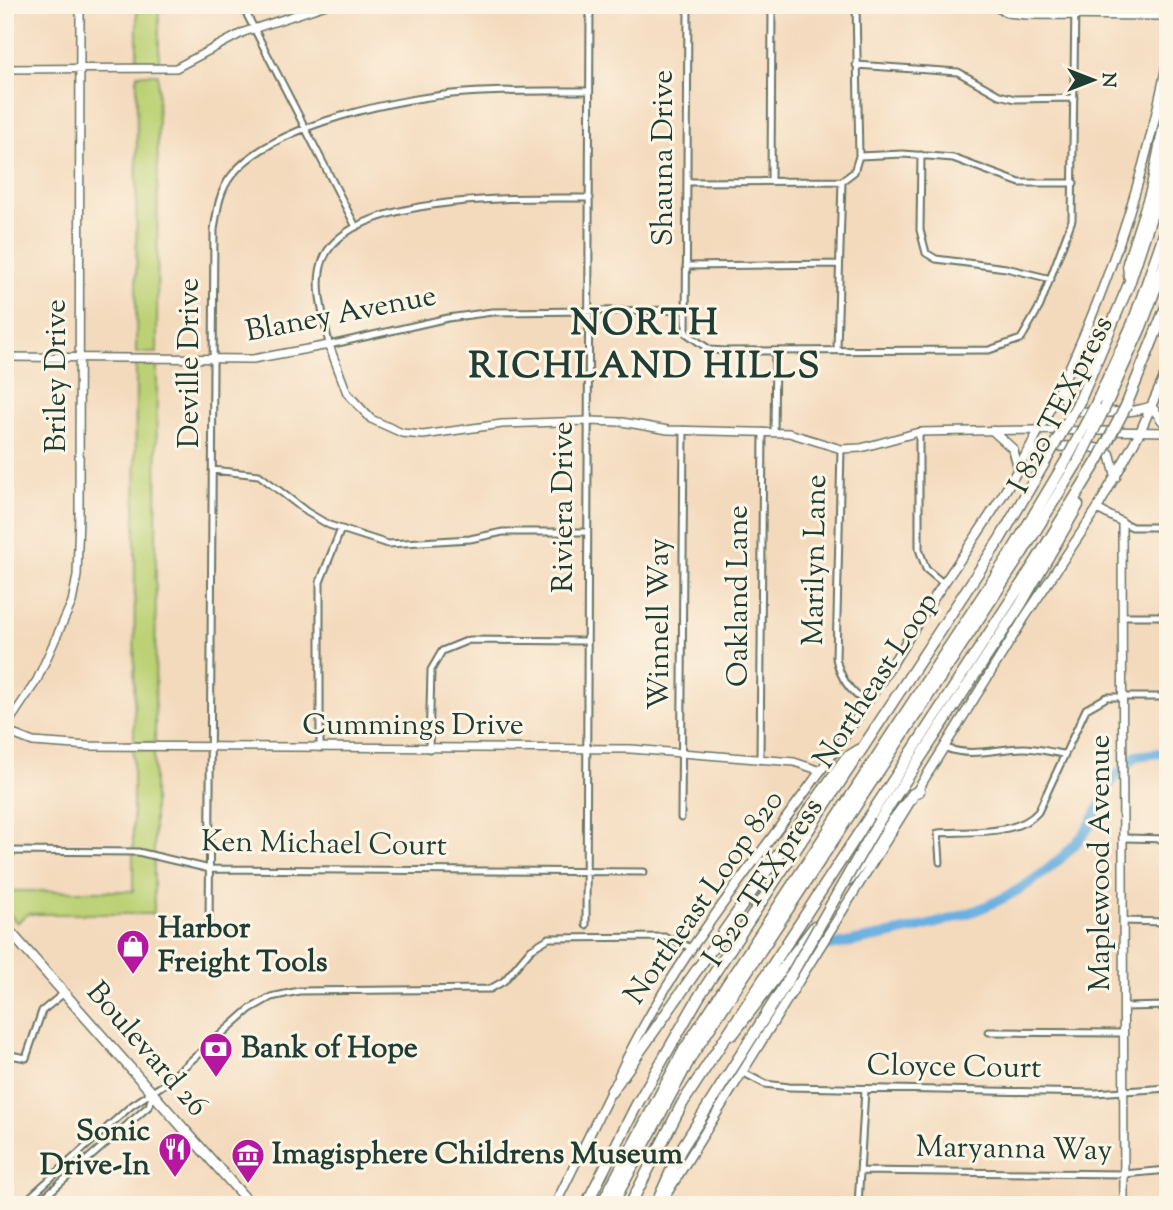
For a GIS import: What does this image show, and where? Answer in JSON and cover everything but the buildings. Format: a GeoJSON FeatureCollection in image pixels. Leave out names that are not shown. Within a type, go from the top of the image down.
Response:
{"type":"FeatureCollection","features":[{"type":"Feature","properties":{"kind":"highway"},"geometry":{"type":"LineString","coordinates":[[1129,284],[1128,263],[1151,191],[1168,107]]}},
{"type":"Feature","properties":{"kind":"highway","name":"Northeast Loop"},"geometry":{"type":"LineString","coordinates":[[586,1205],[636,1106],[700,995],[1000,539],[1080,400],[1129,284],[1168,165]]}},
{"type":"Feature","properties":{"kind":"highway","name":"I 820 TEXpress"},"geometry":{"type":"LineString","coordinates":[[612,1205],[692,1055],[1023,553],[1079,460],[1133,323],[1168,223]]}},
{"type":"Feature","properties":{"kind":"highway","name":"I 820 TEXpress"},"geometry":{"type":"LineString","coordinates":[[601,1205],[651,1106],[684,1050],[1014,548],[1101,405],[1141,327],[1168,255]]}},
{"type":"Feature","properties":{"kind":"highway"},"geometry":{"type":"LineString","coordinates":[[630,1205],[682,1104],[784,943],[1028,573],[1098,460],[1126,406],[1168,303]]}},
{"type":"Feature","properties":{"kind":"highway"},"geometry":{"type":"LineString","coordinates":[[658,1205],[680,1151],[795,977],[879,821],[1043,568],[1098,468],[1098,460]]}},
{"type":"Feature","properties":{"kind":"highway"},"geometry":{"type":"LineString","coordinates":[[611,1092],[846,758],[862,748]]}},
{"type":"Feature","properties":{"kind":"highway"},"geometry":{"type":"LineString","coordinates":[[648,1166],[657,1158],[725,1045],[913,794],[919,791]]}},
{"type":"Feature","properties":{"kind":"main road","name":"Northeast Loop 820"},"geometry":{"type":"LineString","coordinates":[[555,1205],[638,1037],[692,948],[867,703],[1018,469],[1039,430],[1093,316],[1116,255],[1142,168],[1168,58]]}},
{"type":"Feature","properties":{"kind":"main road"},"geometry":{"type":"LineString","coordinates":[[658,1205],[742,1072],[795,977],[828,934],[1025,617],[1097,509],[1140,432],[1168,368]]}},
{"type":"Feature","properties":{"kind":"main road"},"geometry":{"type":"LineString","coordinates":[[1061,387],[1066,403],[1075,410],[1136,412],[1151,407]]}},
{"type":"Feature","properties":{"kind":"main road"},"geometry":{"type":"LineString","coordinates":[[1151,407],[1168,430]]}},
{"type":"Feature","properties":{"kind":"main road"},"geometry":{"type":"LineString","coordinates":[[993,431],[1013,449],[1018,469]]}},
{"type":"Feature","properties":{"kind":"main road"},"geometry":{"type":"LineString","coordinates":[[1027,452],[1040,448],[1101,448],[1110,454],[1116,477]]}},
{"type":"Feature","properties":{"kind":"main road","name":"Boulevard 26"},"geometry":{"type":"LineString","coordinates":[[5,926],[251,1205]]}},
{"type":"Feature","properties":{"kind":"street","name":"Briley Drive"},"geometry":{"type":"LineString","coordinates":[[5,730],[47,660],[75,590],[80,357],[80,5]]}},
{"type":"Feature","properties":{"kind":"street"},"geometry":{"type":"LineString","coordinates":[[242,5],[355,225]]}},
{"type":"Feature","properties":{"kind":"street"},"geometry":{"type":"LineString","coordinates":[[5,69],[176,68],[254,29],[326,5]]}},
{"type":"Feature","properties":{"kind":"street","name":"Riviera Drive"},"geometry":{"type":"LineString","coordinates":[[586,925],[590,5]]}},
{"type":"Feature","properties":{"kind":"street","name":"Shauna Drive"},"geometry":{"type":"LineString","coordinates":[[686,310],[688,5]]}},
{"type":"Feature","properties":{"kind":"street"},"geometry":{"type":"LineString","coordinates":[[771,181],[772,5]]}},
{"type":"Feature","properties":{"kind":"street"},"geometry":{"type":"LineString","coordinates":[[687,182],[842,181],[854,172],[859,156],[856,5]]}},
{"type":"Feature","properties":{"kind":"street"},"geometry":{"type":"LineString","coordinates":[[992,5],[1007,13],[1026,15],[1168,16]]}},
{"type":"Feature","properties":{"kind":"street"},"geometry":{"type":"LineString","coordinates":[[686,310],[686,333],[710,350],[993,349],[1014,343],[1026,334],[1051,279],[1072,220],[1075,5]]}},
{"type":"Feature","properties":{"kind":"street"},"geometry":{"type":"LineString","coordinates":[[856,65],[958,72],[999,94],[1015,99],[1074,98]]}},
{"type":"Feature","properties":{"kind":"street","name":"Deville Drive"},"geometry":{"type":"LineString","coordinates":[[209,930],[214,230],[224,187],[238,168],[250,158],[305,128],[360,111],[442,95],[588,91]]}},
{"type":"Feature","properties":{"kind":"street"},"geometry":{"type":"LineString","coordinates":[[859,156],[921,155],[961,160],[1020,183],[1074,184]]}},
{"type":"Feature","properties":{"kind":"street"},"geometry":{"type":"LineString","coordinates":[[921,155],[920,230],[926,253],[936,259],[1006,268],[1051,279]]}},
{"type":"Feature","properties":{"kind":"street"},"geometry":{"type":"LineString","coordinates":[[837,349],[842,181]]}},
{"type":"Feature","properties":{"kind":"street"},"geometry":{"type":"LineString","coordinates":[[590,198],[475,200],[379,217],[355,225],[330,247],[320,272],[320,296],[329,345],[347,393],[356,405],[376,424],[402,433],[423,435],[502,424],[588,421],[684,430],[789,433],[841,449],[861,448],[919,432],[1168,430]]}},
{"type":"Feature","properties":{"kind":"street"},"geometry":{"type":"LineString","coordinates":[[686,266],[839,264]]}},
{"type":"Feature","properties":{"kind":"street","name":"Blaney Avenue"},"geometry":{"type":"LineString","coordinates":[[5,357],[274,357],[448,318],[506,311],[686,310]]}},
{"type":"Feature","properties":{"kind":"street"},"geometry":{"type":"LineString","coordinates":[[774,432],[775,351]]}},
{"type":"Feature","properties":{"kind":"street","name":"Winnell Way"},"geometry":{"type":"LineString","coordinates":[[681,818],[684,430]]}},
{"type":"Feature","properties":{"kind":"street","name":"Oakland Lane"},"geometry":{"type":"LineString","coordinates":[[760,760],[763,432]]}},
{"type":"Feature","properties":{"kind":"street"},"geometry":{"type":"LineString","coordinates":[[919,432],[919,549],[926,569],[944,584]]}},
{"type":"Feature","properties":{"kind":"street","name":"Marilyn Lane"},"geometry":{"type":"LineString","coordinates":[[841,449],[836,659],[840,674],[851,690],[867,703]]}},
{"type":"Feature","properties":{"kind":"street"},"geometry":{"type":"LineString","coordinates":[[212,470],[259,475],[307,512],[341,529],[388,544],[470,539],[503,532],[587,532]]}},
{"type":"Feature","properties":{"kind":"street"},"geometry":{"type":"LineString","coordinates":[[1097,509],[1132,527],[1168,527]]}},
{"type":"Feature","properties":{"kind":"street","name":"Maplewood Avenue"},"geometry":{"type":"LineString","coordinates":[[1122,522],[1124,1205]]}},
{"type":"Feature","properties":{"kind":"street"},"geometry":{"type":"LineString","coordinates":[[320,748],[320,582],[341,529]]}},
{"type":"Feature","properties":{"kind":"street"},"geometry":{"type":"LineString","coordinates":[[1122,616],[1168,616]]}},
{"type":"Feature","properties":{"kind":"street"},"geometry":{"type":"LineString","coordinates":[[429,749],[431,670],[442,651],[468,640],[586,641]]}},
{"type":"Feature","properties":{"kind":"street"},"geometry":{"type":"LineString","coordinates":[[940,862],[938,833],[992,830],[1029,821],[1038,812],[1086,709],[1107,697],[1168,697]]}},
{"type":"Feature","properties":{"kind":"street","name":"Cummings Drive"},"geometry":{"type":"LineString","coordinates":[[5,730],[33,742],[56,745],[653,750],[682,755],[805,764],[821,771]]}},
{"type":"Feature","properties":{"kind":"street"},"geometry":{"type":"LineString","coordinates":[[946,748],[981,752],[1024,748],[1063,754]]}},
{"type":"Feature","properties":{"kind":"street"},"geometry":{"type":"LineString","coordinates":[[1124,838],[1168,839]]}},
{"type":"Feature","properties":{"kind":"street","name":"Ken Michael Court"},"geometry":{"type":"LineString","coordinates":[[5,851],[138,852],[210,869],[644,872]]}},
{"type":"Feature","properties":{"kind":"street"},"geometry":{"type":"LineString","coordinates":[[1123,921],[1168,922]]}},
{"type":"Feature","properties":{"kind":"street"},"geometry":{"type":"LineString","coordinates":[[21,1205],[131,1106],[153,1093],[250,1009],[281,994],[490,989],[500,985],[537,944],[557,937],[670,938],[692,948]]}},
{"type":"Feature","properties":{"kind":"street"},"geometry":{"type":"LineString","coordinates":[[5,1054],[26,1058],[41,1011],[64,993]]}},
{"type":"Feature","properties":{"kind":"street"},"geometry":{"type":"LineString","coordinates":[[1124,1007],[1168,1006]]}},
{"type":"Feature","properties":{"kind":"street"},"geometry":{"type":"LineString","coordinates":[[989,1032],[1123,1033]]}},
{"type":"Feature","properties":{"kind":"street","name":"Cloyce Court"},"geometry":{"type":"LineString","coordinates":[[742,1072],[773,1086],[864,1090],[1123,1091],[1168,1088]]}},
{"type":"Feature","properties":{"kind":"street"},"geometry":{"type":"LineString","coordinates":[[858,1205],[864,1090]]}},
{"type":"Feature","properties":{"kind":"street"},"geometry":{"type":"LineString","coordinates":[[35,1205],[149,1105],[153,1093]]}},
{"type":"Feature","properties":{"kind":"street","name":"Maryanna Way"},"geometry":{"type":"LineString","coordinates":[[860,1171],[1124,1174],[1168,1170]]}},
{"type":"Feature","properties":{"kind":"green space"},"geometry":{"type":"Polygon","coordinates":[[[137,5],[159,5],[159,63],[137,63],[137,5]]]}},
{"type":"Feature","properties":{"kind":"green space"},"geometry":{"type":"Polygon","coordinates":[[[137,74],[158,74],[157,353],[136,353],[137,74]]]}},
{"type":"Feature","properties":{"kind":"green space"},"geometry":{"type":"Polygon","coordinates":[[[136,363],[157,363],[155,742],[134,742],[136,363]]]}},
{"type":"Feature","properties":{"kind":"green space"},"geometry":{"type":"Polygon","coordinates":[[[133,750],[154,750],[154,914],[27,914],[17,923],[5,909],[5,891],[133,891],[133,750]]]}},
{"type":"Feature","properties":{"kind":"waterway"},"geometry":{"type":"LineString","coordinates":[[830,946],[935,924],[999,900],[1029,883],[1057,862],[1083,835],[1119,772],[1136,756],[1168,752]]}},
{"type":"Feature","properties":{"kind":"place","name":"Harbor Freight Tools"},"geometry":{"type":"Point","coordinates":[133,976]}},
{"type":"Feature","properties":{"kind":"place","name":"Bank of Hope"},"geometry":{"type":"Point","coordinates":[216,1079]}},
{"type":"Feature","properties":{"kind":"place","name":"Sonic Drive-In"},"geometry":{"type":"Point","coordinates":[175,1179]}},
{"type":"Feature","properties":{"kind":"place","name":"Imagisphere Childrens Museum"},"geometry":{"type":"Point","coordinates":[248,1185]}},
{"type":"Feature","properties":{"kind":"district","name":"NORTH RICHLAND HILLS"},"geometry":{"type":"Point","coordinates":[645,346]}}]}
